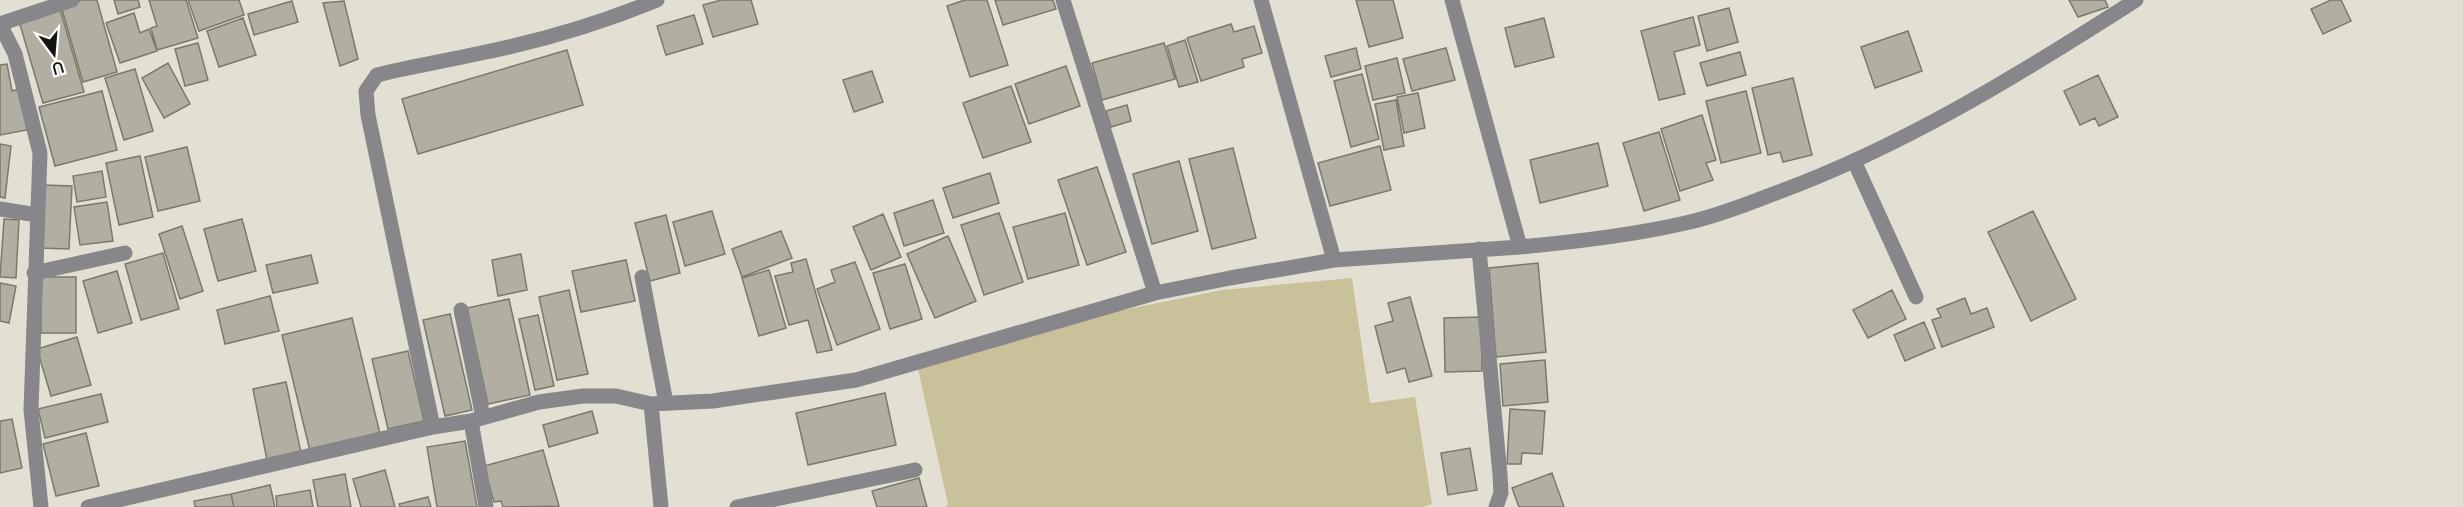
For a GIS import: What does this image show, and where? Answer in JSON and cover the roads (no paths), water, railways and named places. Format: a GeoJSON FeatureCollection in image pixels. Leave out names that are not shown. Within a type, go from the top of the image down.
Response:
{"type":"FeatureCollection","features":[{"type":"Feature","properties":{"kind":"street"},"geometry":{"type":"LineString","coordinates":[[41,507],[31,410],[40,153],[15,54],[0,24],[72,0]]}},
{"type":"Feature","properties":{"kind":"street"},"geometry":{"type":"LineString","coordinates":[[433,427],[368,115],[366,91],[377,75],[514,46],[618,16],[657,0]]}},
{"type":"Feature","properties":{"kind":"street"},"geometry":{"type":"LineString","coordinates":[[1063,0],[1155,293]]}},
{"type":"Feature","properties":{"kind":"street"},"geometry":{"type":"LineString","coordinates":[[1261,0],[1334,260]]}},
{"type":"Feature","properties":{"kind":"street"},"geometry":{"type":"LineString","coordinates":[[1452,0],[1520,247]]}},
{"type":"Feature","properties":{"kind":"street"},"geometry":{"type":"LineString","coordinates":[[88,507],[433,427],[477,419],[539,402],[583,396],[616,396],[658,404],[713,400],[856,380],[1155,293],[1334,260],[1592,240],[1683,224],[1759,200],[1855,163],[1988,91],[2136,0]]}},
{"type":"Feature","properties":{"kind":"street"},"geometry":{"type":"LineString","coordinates":[[1855,163],[1916,297]]}},
{"type":"Feature","properties":{"kind":"street"},"geometry":{"type":"LineString","coordinates":[[0,209],[37,215]]}},
{"type":"Feature","properties":{"kind":"street"},"geometry":{"type":"LineString","coordinates":[[1479,249],[1500,475],[1501,493],[1496,507]]}},
{"type":"Feature","properties":{"kind":"street"},"geometry":{"type":"LineString","coordinates":[[34,273],[125,253]]}},
{"type":"Feature","properties":{"kind":"street"},"geometry":{"type":"LineString","coordinates":[[642,277],[658,404],[662,507]]}},
{"type":"Feature","properties":{"kind":"street"},"geometry":{"type":"LineString","coordinates":[[461,310],[477,419],[486,507]]}},
{"type":"Feature","properties":{"kind":"street"},"geometry":{"type":"LineString","coordinates":[[737,507],[915,470]]}}]}
